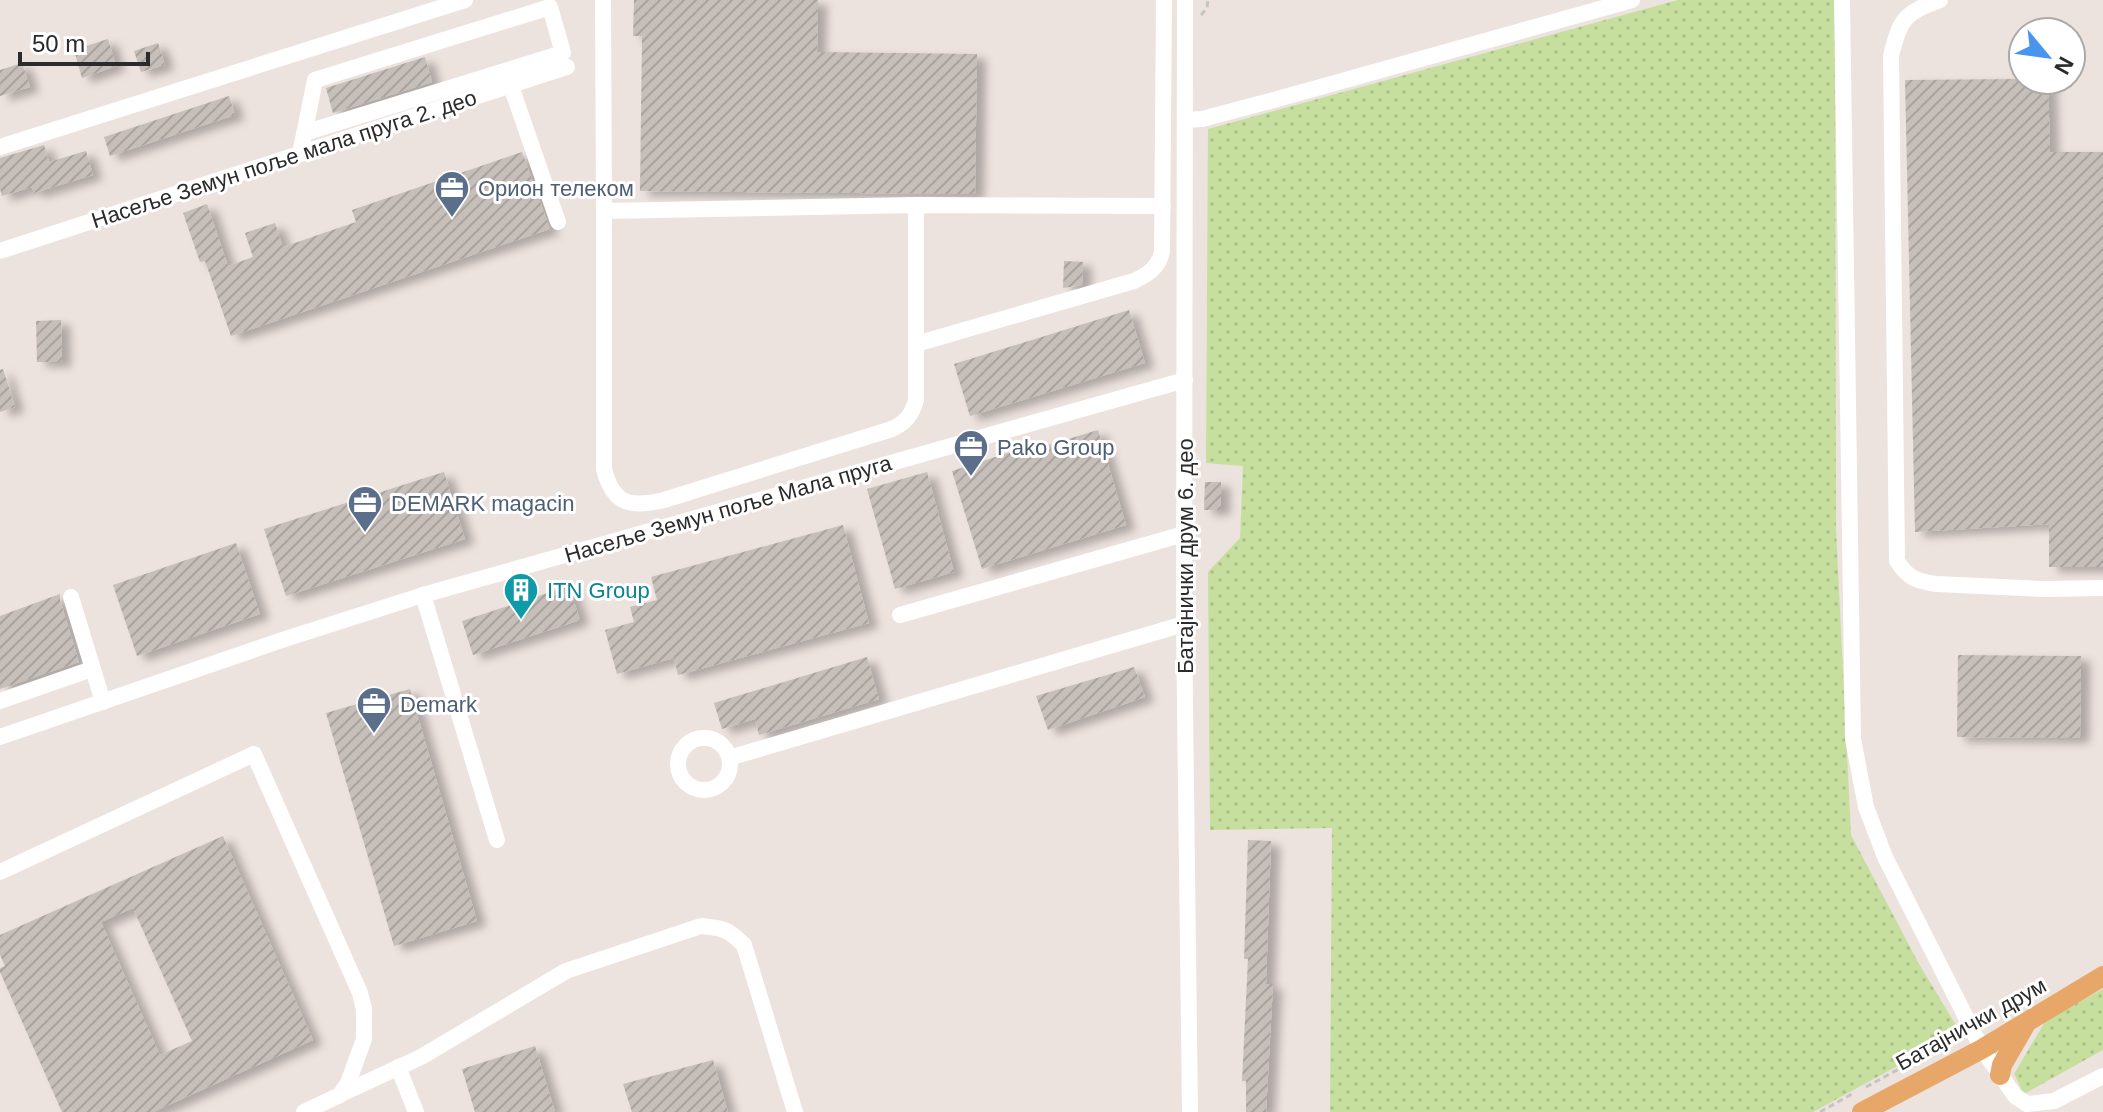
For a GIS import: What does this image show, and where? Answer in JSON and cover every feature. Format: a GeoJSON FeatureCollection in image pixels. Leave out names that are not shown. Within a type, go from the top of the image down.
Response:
{"type":"FeatureCollection","features":[{"type":"Feature","properties":{"kind":"main road","name":"Батајнички друм"},"geometry":{"type":"LineString","coordinates":[[1862,1112],[1982,1049],[2103,976]]}},
{"type":"Feature","properties":{"kind":"main road"},"geometry":{"type":"LineString","coordinates":[[2000,1075],[2002,1065],[2021,1030],[2036,1016]]}},
{"type":"Feature","properties":{"kind":"street"},"geometry":{"type":"LineString","coordinates":[[0,147],[465,0]]}},
{"type":"Feature","properties":{"kind":"street"},"geometry":{"type":"LineString","coordinates":[[603,0],[604,469],[611,490],[619,498],[637,505],[664,500],[902,425],[914,409],[916,400],[916,205]]}},
{"type":"Feature","properties":{"kind":"street"},"geometry":{"type":"LineString","coordinates":[[916,344],[1134,281],[1156,267],[1162,251],[1164,0]]}},
{"type":"Feature","properties":{"kind":"street","name":"Батајнички друм 6. део"},"geometry":{"type":"LineString","coordinates":[[1185,0],[1184,624],[1190,1112]]}},
{"type":"Feature","properties":{"kind":"street"},"geometry":{"type":"LineString","coordinates":[[1185,120],[1202,119],[1270,101],[1632,0]]}},
{"type":"Feature","properties":{"kind":"street"},"geometry":{"type":"LineString","coordinates":[[1842,0],[1853,739],[1866,807],[1885,857],[1982,1049],[2015,1096],[2027,1104],[2054,1101],[2103,1076]]}},
{"type":"Feature","properties":{"kind":"street"},"geometry":{"type":"LineString","coordinates":[[1940,0],[1913,10],[1895,38],[1891,56],[1897,561],[1905,573],[1919,582],[2044,589],[2103,588]]}},
{"type":"Feature","properties":{"kind":"street"},"geometry":{"type":"LineString","coordinates":[[300,154],[304,133],[315,80],[550,7],[563,53],[304,133]]}},
{"type":"Feature","properties":{"kind":"street","name":"Насеље Земун поље мала пруга 2. део"},"geometry":{"type":"LineString","coordinates":[[0,251],[567,67]]}},
{"type":"Feature","properties":{"kind":"street"},"geometry":{"type":"LineString","coordinates":[[511,86],[558,222]]}},
{"type":"Feature","properties":{"kind":"street"},"geometry":{"type":"LineString","coordinates":[[604,211],[916,205],[1163,206]]}},
{"type":"Feature","properties":{"kind":"street","name":"Насеље Земун поље Мала пруга"},"geometry":{"type":"LineString","coordinates":[[0,737],[423,595],[1185,380]]}},
{"type":"Feature","properties":{"kind":"street"},"geometry":{"type":"LineString","coordinates":[[900,615],[1184,534]]}},
{"type":"Feature","properties":{"kind":"street"},"geometry":{"type":"LineString","coordinates":[[423,595],[497,840]]}},
{"type":"Feature","properties":{"kind":"street"},"geometry":{"type":"LineString","coordinates":[[71,597],[103,702]]}},
{"type":"Feature","properties":{"kind":"street"},"geometry":{"type":"LineString","coordinates":[[729,758],[1184,624]]}},
{"type":"Feature","properties":{"kind":"street"},"geometry":{"type":"LineString","coordinates":[[0,701],[92,669]]}},
{"type":"Feature","properties":{"kind":"street"},"geometry":{"type":"LineString","coordinates":[[0,872],[254,754],[360,993],[364,1009],[364,1039],[348,1083],[340,1095]]}},
{"type":"Feature","properties":{"kind":"street"},"geometry":{"type":"LineString","coordinates":[[308,1111],[421,1057],[566,971],[701,926],[724,928],[744,945],[795,1112]]}},
{"type":"Feature","properties":{"kind":"street"},"geometry":{"type":"LineString","coordinates":[[398,1067],[416,1112]]}},
{"type":"Feature","properties":{"kind":"path"},"geometry":{"type":"LineString","coordinates":[[1820,1112],[1950,1041],[1954,1034],[1951,1024]]}},
{"type":"Feature","properties":{"kind":"green space"},"geometry":{"type":"Polygon","coordinates":[[[1678,0],[1835,0],[1836,529],[1851,835],[1919,964],[1960,1032],[1813,1112],[1330,1112],[1332,828],[1210,830],[1208,572],[1240,538],[1243,466],[1206,463],[1208,129],[1678,0]]]}},
{"type":"Feature","properties":{"kind":"green space"},"geometry":{"type":"Polygon","coordinates":[[[2103,989],[2103,1050],[2024,1094],[2014,1074],[2046,1020],[2103,989]]]}},
{"type":"Feature","properties":{"kind":"building"},"geometry":{"type":"Polygon","coordinates":[[[634,0],[818,0],[817,52],[977,54],[975,194],[640,191],[642,36],[633,36],[634,0]]]}},
{"type":"Feature","properties":{"kind":"building"},"geometry":{"type":"Polygon","coordinates":[[[108,39],[116,66],[82,78],[74,50],[108,39]]]}},
{"type":"Feature","properties":{"kind":"building"},"geometry":{"type":"Polygon","coordinates":[[[158,43],[165,65],[141,72],[134,51],[158,43]]]}},
{"type":"Feature","properties":{"kind":"building"},"geometry":{"type":"Polygon","coordinates":[[[425,57],[432,82],[333,113],[326,88],[425,57]]]}},
{"type":"Feature","properties":{"kind":"building"},"geometry":{"type":"Polygon","coordinates":[[[22,63],[30,87],[0,96],[0,70],[22,63]]]}},
{"type":"Feature","properties":{"kind":"building"},"geometry":{"type":"Polygon","coordinates":[[[2007,79],[2007,96],[2048,96],[2050,152],[2103,152],[2103,567],[2049,567],[2049,524],[1915,532],[1905,80],[2007,79]]]}},
{"type":"Feature","properties":{"kind":"building"},"geometry":{"type":"Polygon","coordinates":[[[229,96],[235,115],[110,156],[104,137],[229,96]]]}},
{"type":"Feature","properties":{"kind":"building"},"geometry":{"type":"Polygon","coordinates":[[[44,145],[49,162],[86,151],[93,175],[34,193],[32,187],[2,196],[0,158],[44,145]]]}},
{"type":"Feature","properties":{"kind":"building"},"geometry":{"type":"Polygon","coordinates":[[[522,152],[550,229],[231,336],[205,261],[200,262],[183,213],[207,204],[228,266],[253,257],[245,233],[275,223],[283,247],[356,222],[352,210],[522,152]]]}},
{"type":"Feature","properties":{"kind":"building"},"geometry":{"type":"Polygon","coordinates":[[[1064,261],[1083,262],[1082,285],[1063,288],[1064,261]]]}},
{"type":"Feature","properties":{"kind":"building"},"geometry":{"type":"Polygon","coordinates":[[[1129,310],[1145,363],[970,416],[954,364],[1129,310]]]}},
{"type":"Feature","properties":{"kind":"building"},"geometry":{"type":"Polygon","coordinates":[[[61,320],[62,362],[37,362],[36,321],[61,320]]]}},
{"type":"Feature","properties":{"kind":"building"},"geometry":{"type":"Polygon","coordinates":[[[3,369],[15,407],[0,412],[0,370],[3,369]]]}},
{"type":"Feature","properties":{"kind":"building"},"geometry":{"type":"Polygon","coordinates":[[[1098,430],[1126,525],[982,569],[952,471],[1017,450],[1018,454],[1098,430]]]}},
{"type":"Feature","properties":{"kind":"building","name":"DEMARK magacin"},"geometry":{"type":"Polygon","coordinates":[[[444,472],[465,539],[286,596],[264,529],[444,472]]]}},
{"type":"Feature","properties":{"kind":"building"},"geometry":{"type":"Polygon","coordinates":[[[927,472],[954,572],[895,589],[867,489],[927,472]]]}},
{"type":"Feature","properties":{"kind":"building"},"geometry":{"type":"Polygon","coordinates":[[[1205,482],[1221,482],[1221,510],[1204,510],[1205,482]]]}},
{"type":"Feature","properties":{"kind":"building"},"geometry":{"type":"Polygon","coordinates":[[[843,525],[869,623],[678,675],[674,658],[617,674],[605,630],[634,622],[630,607],[657,600],[651,577],[843,525]]]}},
{"type":"Feature","properties":{"kind":"building"},"geometry":{"type":"Polygon","coordinates":[[[236,543],[260,614],[137,656],[113,585],[236,543]]]}},
{"type":"Feature","properties":{"kind":"building","name":"ITN Group"},"geometry":{"type":"Polygon","coordinates":[[[569,586],[580,620],[473,655],[462,621],[569,586]]]}},
{"type":"Feature","properties":{"kind":"building"},"geometry":{"type":"Polygon","coordinates":[[[60,594],[79,662],[0,689],[0,616],[60,594]]]}},
{"type":"Feature","properties":{"kind":"building"},"geometry":{"type":"Polygon","coordinates":[[[1958,655],[2081,656],[2080,738],[1957,737],[1958,655]]]}},
{"type":"Feature","properties":{"kind":"building"},"geometry":{"type":"Polygon","coordinates":[[[867,657],[879,699],[759,735],[755,719],[722,729],[714,703],[867,657]]]}},
{"type":"Feature","properties":{"kind":"building"},"geometry":{"type":"Polygon","coordinates":[[[1134,667],[1145,697],[1048,730],[1036,696],[1134,667]]]}},
{"type":"Feature","properties":{"kind":"building"},"geometry":{"type":"Polygon","coordinates":[[[410,689],[477,921],[394,946],[326,713],[410,689]]]}},
{"type":"Feature","properties":{"kind":"building"},"geometry":{"type":"Polygon","coordinates":[[[223,836],[313,1040],[153,1112],[62,1112],[0,972],[0,968],[5,966],[0,955],[0,935],[223,836]],[[133,908],[101,922],[160,1055],[192,1041],[133,908]]]}},
{"type":"Feature","properties":{"kind":"building"},"geometry":{"type":"Polygon","coordinates":[[[1248,840],[1271,841],[1266,984],[1273,984],[1266,1112],[1246,1112],[1246,1081],[1242,1081],[1248,959],[1244,959],[1248,840]]]}},
{"type":"Feature","properties":{"kind":"building"},"geometry":{"type":"Polygon","coordinates":[[[535,1046],[555,1112],[475,1112],[462,1069],[535,1046]]]}},
{"type":"Feature","properties":{"kind":"building"},"geometry":{"type":"Polygon","coordinates":[[[713,1060],[728,1112],[632,1112],[623,1084],[713,1060]]]}},
{"type":"Feature","properties":{"kind":"place","name":"Орион телеком"},"geometry":{"type":"Point","coordinates":[452,219]}},
{"type":"Feature","properties":{"kind":"place","name":"Pako Group"},"geometry":{"type":"Point","coordinates":[971,478]}},
{"type":"Feature","properties":{"kind":"place","name":"DEMARK magacin"},"geometry":{"type":"Point","coordinates":[365,534]}},
{"type":"Feature","properties":{"kind":"place","name":"ITN Group"},"geometry":{"type":"Point","coordinates":[521,621]}},
{"type":"Feature","properties":{"kind":"place","name":"Demark"},"geometry":{"type":"Point","coordinates":[374,735]}}]}
